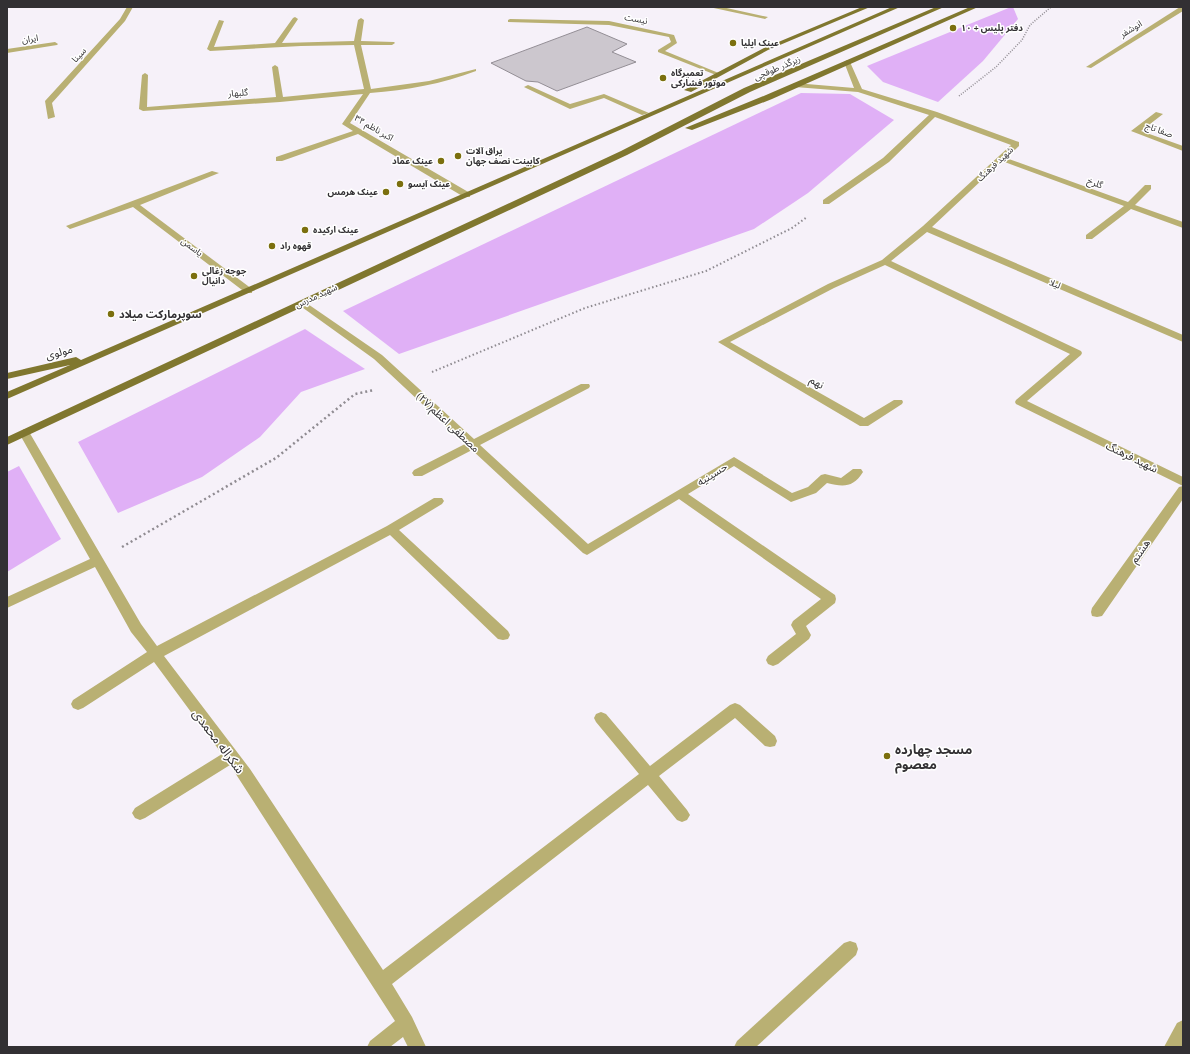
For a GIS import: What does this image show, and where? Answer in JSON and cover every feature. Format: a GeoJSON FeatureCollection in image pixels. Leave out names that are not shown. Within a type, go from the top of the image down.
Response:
{"type":"FeatureCollection","features":[{"type":"Feature","properties":{"kind":"main road"},"geometry":{"type":"LineString","coordinates":[[7,396],[598,137],[766,49],[867,7]]}},
{"type":"Feature","properties":{"kind":"main road","name":"زیرگذر طوقچی"},"geometry":{"type":"LineString","coordinates":[[598,137],[897,7]]}},
{"type":"Feature","properties":{"kind":"main road","name":"زیرگذر طوقچی"},"geometry":{"type":"LineString","coordinates":[[624,153],[747,90],[941,7]]}},
{"type":"Feature","properties":{"kind":"main road"},"geometry":{"type":"LineString","coordinates":[[624,153],[768,97],[975,7]]}},
{"type":"Feature","properties":{"kind":"main road","name":"شهید مدرس"},"geometry":{"type":"LineString","coordinates":[[7,441],[624,153]]}},
{"type":"Feature","properties":{"kind":"main road","name":"مولوی"},"geometry":{"type":"LineString","coordinates":[[7,376],[116,349]]}},
{"type":"Feature","properties":{"kind":"street","name":"سینا"},"geometry":{"type":"LineString","coordinates":[[51,117],[48,103],[123,20],[130,7]]}},
{"type":"Feature","properties":{"kind":"street"},"geometry":{"type":"LineString","coordinates":[[712,7],[765,17]]}},
{"type":"Feature","properties":{"kind":"street","name":"انوشفر"},"geometry":{"type":"LineString","coordinates":[[1089,67],[1183,8]]}},
{"type":"Feature","properties":{"kind":"street"},"geometry":{"type":"LineString","coordinates":[[277,45],[295,19]]}},
{"type":"Feature","properties":{"kind":"street"},"geometry":{"type":"LineString","coordinates":[[361,20],[358,43],[368,91]]}},
{"type":"Feature","properties":{"kind":"street"},"geometry":{"type":"LineString","coordinates":[[221,21],[210,49],[277,45],[392,43]]}},
{"type":"Feature","properties":{"kind":"street","name":"نیست"},"geometry":{"type":"LineString","coordinates":[[510,21],[609,23],[672,36],[674,43],[660,51],[718,74]]}},
{"type":"Feature","properties":{"kind":"street","name":"ایران"},"geometry":{"type":"LineString","coordinates":[[7,51],[55,44]]}},
{"type":"Feature","properties":{"kind":"street"},"geometry":{"type":"LineString","coordinates":[[847,62],[859,90]]}},
{"type":"Feature","properties":{"kind":"street"},"geometry":{"type":"LineString","coordinates":[[276,67],[280,100]]}},
{"type":"Feature","properties":{"kind":"street","name":"گلبهار"},"geometry":{"type":"LineString","coordinates":[[146,75],[143,109],[280,100],[368,91],[453,79],[474,70]]}},
{"type":"Feature","properties":{"kind":"street","name":"شهید فرهنگ"},"geometry":{"type":"LineString","coordinates":[[723,342],[831,286],[884,262],[926,228],[1016,144],[934,114],[859,90],[795,85]]}},
{"type":"Feature","properties":{"kind":"street"},"geometry":{"type":"LineString","coordinates":[[528,86],[570,107],[604,96],[644,113]]}},
{"type":"Feature","properties":{"kind":"street","name":"۳۴ اکبر ناظم"},"geometry":{"type":"LineString","coordinates":[[368,91],[346,124],[467,195]]}},
{"type":"Feature","properties":{"kind":"street"},"geometry":{"type":"LineString","coordinates":[[826,202],[886,160],[934,114]]}},
{"type":"Feature","properties":{"kind":"street","name":"صفا تاج"},"geometry":{"type":"LineString","coordinates":[[1159,114],[1134,131],[1183,149]]}},
{"type":"Feature","properties":{"kind":"street"},"geometry":{"type":"LineString","coordinates":[[279,159],[360,132]]}},
{"type":"Feature","properties":{"kind":"street","name":"گلرخ"},"geometry":{"type":"LineString","coordinates":[[1000,158],[1128,207],[1183,225]]}},
{"type":"Feature","properties":{"kind":"street"},"geometry":{"type":"LineString","coordinates":[[70,226],[134,204],[215,173]]}},
{"type":"Feature","properties":{"kind":"street"},"geometry":{"type":"LineString","coordinates":[[1089,237],[1128,207],[1148,187]]}},
{"type":"Feature","properties":{"kind":"street","name":"یاسمن"},"geometry":{"type":"LineString","coordinates":[[134,204],[249,291]]}},
{"type":"Feature","properties":{"kind":"street","name":"لیلا"},"geometry":{"type":"LineString","coordinates":[[926,228],[1183,339]]}},
{"type":"Feature","properties":{"kind":"street","name":"شهید فرهنگ"},"geometry":{"type":"LineString","coordinates":[[884,262],[1077,353],[1020,402],[1183,482]]}},
{"type":"Feature","properties":{"kind":"street","name":"مصطفی اعظم(۲۷)"},"geometry":{"type":"LineString","coordinates":[[302,302],[378,357],[587,550]]}},
{"type":"Feature","properties":{"kind":"street","name":"نهم"},"geometry":{"type":"LineString","coordinates":[[723,342],[864,423],[898,402]]}},
{"type":"Feature","properties":{"kind":"street"},"geometry":{"type":"LineString","coordinates":[[418,473],[585,386]]}},
{"type":"Feature","properties":{"kind":"street","name":"شکراله محمدی"},"geometry":{"type":"LineString","coordinates":[[24,433],[136,628],[230,756],[245,774],[381,982],[406,1023],[417,1047]]}},
{"type":"Feature","properties":{"kind":"street","name":"حسینیه"},"geometry":{"type":"LineString","coordinates":[[587,550],[734,461],[791,498],[812,490],[825,478],[843,483],[857,472]]}},
{"type":"Feature","properties":{"kind":"street","name":"هشتم"},"geometry":{"type":"LineString","coordinates":[[1097,612],[1183,490]]}},
{"type":"Feature","properties":{"kind":"street"},"geometry":{"type":"LineString","coordinates":[[680,494],[830,600],[798,625],[804,635],[773,660]]}},
{"type":"Feature","properties":{"kind":"street"},"geometry":{"type":"LineString","coordinates":[[78,704],[155,654],[391,529],[438,501]]}},
{"type":"Feature","properties":{"kind":"street"},"geometry":{"type":"LineString","coordinates":[[391,529],[503,635]]}},
{"type":"Feature","properties":{"kind":"street"},"geometry":{"type":"LineString","coordinates":[[7,603],[97,561]]}},
{"type":"Feature","properties":{"kind":"street"},"geometry":{"type":"LineString","coordinates":[[381,982],[650,777],[735,709],[770,741]]}},
{"type":"Feature","properties":{"kind":"street"},"geometry":{"type":"LineString","coordinates":[[601,718],[682,815]]}},
{"type":"Feature","properties":{"kind":"street"},"geometry":{"type":"LineString","coordinates":[[140,813],[230,756]]}},
{"type":"Feature","properties":{"kind":"street"},"geometry":{"type":"LineString","coordinates":[[743,1047],[850,949]]}},
{"type":"Feature","properties":{"kind":"street"},"geometry":{"type":"LineString","coordinates":[[376,1047],[406,1023]]}},
{"type":"Feature","properties":{"kind":"street"},"geometry":{"type":"LineString","coordinates":[[1173,1047],[1183,1029]]}},
{"type":"Feature","properties":{"kind":"path"},"geometry":{"type":"LineString","coordinates":[[934,114],[996,67],[1022,40],[1030,25],[1051,7]]}},
{"type":"Feature","properties":{"kind":"path"},"geometry":{"type":"LineString","coordinates":[[97,561],[276,458],[355,394],[406,382],[585,308],[706,271],[792,228],[826,202]]}},
{"type":"Feature","properties":{"kind":"shaded area"},"geometry":{"type":"Polygon","coordinates":[[[1013,7],[1018,19],[983,61],[938,102],[883,82],[867,66],[1013,7]]]}},
{"type":"Feature","properties":{"kind":"shaded area"},"geometry":{"type":"Polygon","coordinates":[[[801,93],[850,94],[894,120],[808,193],[754,229],[399,354],[343,311],[801,93]]]}},
{"type":"Feature","properties":{"kind":"shaded area"},"geometry":{"type":"Polygon","coordinates":[[[305,329],[365,369],[301,392],[260,437],[202,477],[118,513],[78,442],[305,329]]]}},
{"type":"Feature","properties":{"kind":"shaded area"},"geometry":{"type":"Polygon","coordinates":[[[19,466],[61,539],[7,572],[7,472],[19,466]]]}},
{"type":"Feature","properties":{"kind":"building"},"geometry":{"type":"Polygon","coordinates":[[[587,27],[627,44],[612,52],[636,62],[557,91],[538,82],[526,81],[491,63],[587,27]]]}},
{"type":"Feature","properties":{"kind":"place","name":"دفتر پلیس + ۱۰"},"geometry":{"type":"Point","coordinates":[953,28]}},
{"type":"Feature","properties":{"kind":"place","name":"عینک ایلیا"},"geometry":{"type":"Point","coordinates":[733,43]}},
{"type":"Feature","properties":{"kind":"place","name":"تعمیرگاه موتور فشارکی"},"geometry":{"type":"Point","coordinates":[663,78]}},
{"type":"Feature","properties":{"kind":"place","name":"یراق آلات کابینت نصف جهان"},"geometry":{"type":"Point","coordinates":[458,156]}},
{"type":"Feature","properties":{"kind":"place","name":"عینک عماد"},"geometry":{"type":"Point","coordinates":[441,161]}},
{"type":"Feature","properties":{"kind":"place","name":"عینک آیسو"},"geometry":{"type":"Point","coordinates":[400,184]}},
{"type":"Feature","properties":{"kind":"place","name":"عینک هرمس"},"geometry":{"type":"Point","coordinates":[386,192]}},
{"type":"Feature","properties":{"kind":"place","name":"عینک ارکیده"},"geometry":{"type":"Point","coordinates":[305,230]}},
{"type":"Feature","properties":{"kind":"place","name":"قهوه راد"},"geometry":{"type":"Point","coordinates":[272,246]}},
{"type":"Feature","properties":{"kind":"place","name":"جوجه زغالی دانیال"},"geometry":{"type":"Point","coordinates":[194,276]}},
{"type":"Feature","properties":{"kind":"place","name":"سوپرمارکت میلاد"},"geometry":{"type":"Point","coordinates":[111,314]}},
{"type":"Feature","properties":{"kind":"place","name":"مسجد چهارده معصوم"},"geometry":{"type":"Point","coordinates":[887,756]}}]}
